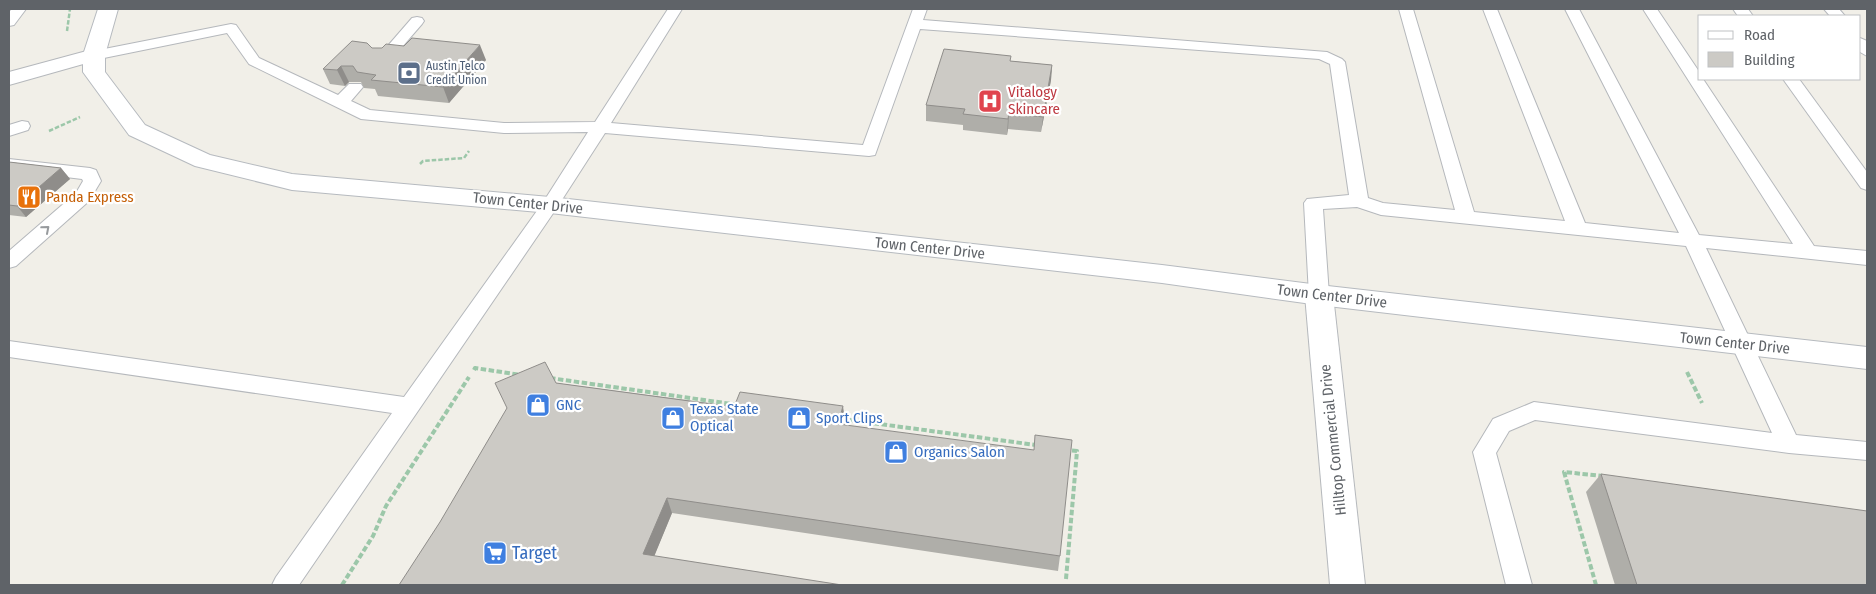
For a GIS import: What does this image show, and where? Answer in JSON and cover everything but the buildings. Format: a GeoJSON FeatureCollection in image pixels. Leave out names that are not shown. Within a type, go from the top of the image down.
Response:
{"type":"FeatureCollection","features":[{"type":"Feature","properties":{"kind":"street","name":"Town Center Drive"},"geometry":{"type":"LineString","coordinates":[[108,9],[94,55],[94,72],[137,130],[203,161],[292,182],[550,205],[1162,274],[1319,295],[1867,358]]}},
{"type":"Feature","properties":{"kind":"street"},"geometry":{"type":"LineString","coordinates":[[9,79],[94,55]]}},
{"type":"Feature","properties":{"kind":"street","name":"Hilltop Commercial Drive"},"geometry":{"type":"LineString","coordinates":[[1319,295],[1348,585]]}},
{"type":"Feature","properties":{"kind":"lane"},"geometry":{"type":"LineString","coordinates":[[9,22],[19,9]]}},
{"type":"Feature","properties":{"kind":"lane"},"geometry":{"type":"LineString","coordinates":[[285,585],[550,205],[675,9]]}},
{"type":"Feature","properties":{"kind":"lane"},"geometry":{"type":"LineString","coordinates":[[1406,9],[1466,218]]}},
{"type":"Feature","properties":{"kind":"lane"},"geometry":{"type":"LineString","coordinates":[[1490,9],[1578,230]]}},
{"type":"Feature","properties":{"kind":"lane"},"geometry":{"type":"LineString","coordinates":[[1572,9],[1693,241],[1788,444]]}},
{"type":"Feature","properties":{"kind":"lane"},"geometry":{"type":"LineString","coordinates":[[1650,9],[1808,252]]}},
{"type":"Feature","properties":{"kind":"lane"},"geometry":{"type":"LineString","coordinates":[[94,55],[231,28],[254,61],[367,115],[481,126],[598,127],[869,151],[917,16],[1322,56],[1337,62],[1359,201]]}},
{"type":"Feature","properties":{"kind":"lane"},"geometry":{"type":"LineString","coordinates":[[384,59],[417,21]]}},
{"type":"Feature","properties":{"kind":"lane"},"geometry":{"type":"LineString","coordinates":[[1792,80],[1867,184]]}},
{"type":"Feature","properties":{"kind":"lane"},"geometry":{"type":"LineString","coordinates":[[340,103],[355,87]]}},
{"type":"Feature","properties":{"kind":"lane"},"geometry":{"type":"LineString","coordinates":[[9,165],[90,174],[92,181],[83,197],[9,261]]}},
{"type":"Feature","properties":{"kind":"lane"},"geometry":{"type":"LineString","coordinates":[[1319,295],[1314,203],[1359,201],[1381,210],[1867,258]]}},
{"type":"Feature","properties":{"kind":"lane"},"geometry":{"type":"LineString","coordinates":[[9,349],[409,407]]}},
{"type":"Feature","properties":{"kind":"lane"},"geometry":{"type":"LineString","coordinates":[[1518,585],[1484,452],[1501,425],[1534,411],[1788,444],[1867,452]]}},
{"type":"Feature","properties":{"kind":"path"},"geometry":{"type":"LineString","coordinates":[[420,165],[423,161],[464,158],[473,146]]}},
{"type":"Feature","properties":{"kind":"path"},"geometry":{"type":"LineString","coordinates":[[342,585],[373,536],[386,506],[475,368],[524,375]]}},
{"type":"Feature","properties":{"kind":"path"},"geometry":{"type":"LineString","coordinates":[[1687,372],[1703,405]]}},
{"type":"Feature","properties":{"kind":"path"},"geometry":{"type":"LineString","coordinates":[[544,378],[741,405]]}},
{"type":"Feature","properties":{"kind":"path"},"geometry":{"type":"LineString","coordinates":[[840,418],[1037,446]]}},
{"type":"Feature","properties":{"kind":"path"},"geometry":{"type":"LineString","coordinates":[[1057,448],[1077,451],[1066,579]]}},
{"type":"Feature","properties":{"kind":"path"},"geometry":{"type":"LineString","coordinates":[[1596,585],[1564,472],[1609,477]]}},
{"type":"Feature","properties":{"kind":"place","name":"Austin Telco Credit Union"},"geometry":{"type":"Point","coordinates":[409,73]}},
{"type":"Feature","properties":{"kind":"place","name":"Vitalogy Skincare"},"geometry":{"type":"Point","coordinates":[990,101]}},
{"type":"Feature","properties":{"kind":"place","name":"Panda Express"},"geometry":{"type":"Point","coordinates":[29,197]}},
{"type":"Feature","properties":{"kind":"place","name":"GNC"},"geometry":{"type":"Point","coordinates":[538,405]}},
{"type":"Feature","properties":{"kind":"place","name":"Texas State Optical"},"geometry":{"type":"Point","coordinates":[673,418]}},
{"type":"Feature","properties":{"kind":"place","name":"Sport Clips"},"geometry":{"type":"Point","coordinates":[799,418]}},
{"type":"Feature","properties":{"kind":"place","name":"Organics Salon"},"geometry":{"type":"Point","coordinates":[896,452]}},
{"type":"Feature","properties":{"kind":"place","name":"Target"},"geometry":{"type":"Point","coordinates":[495,553]}}]}
